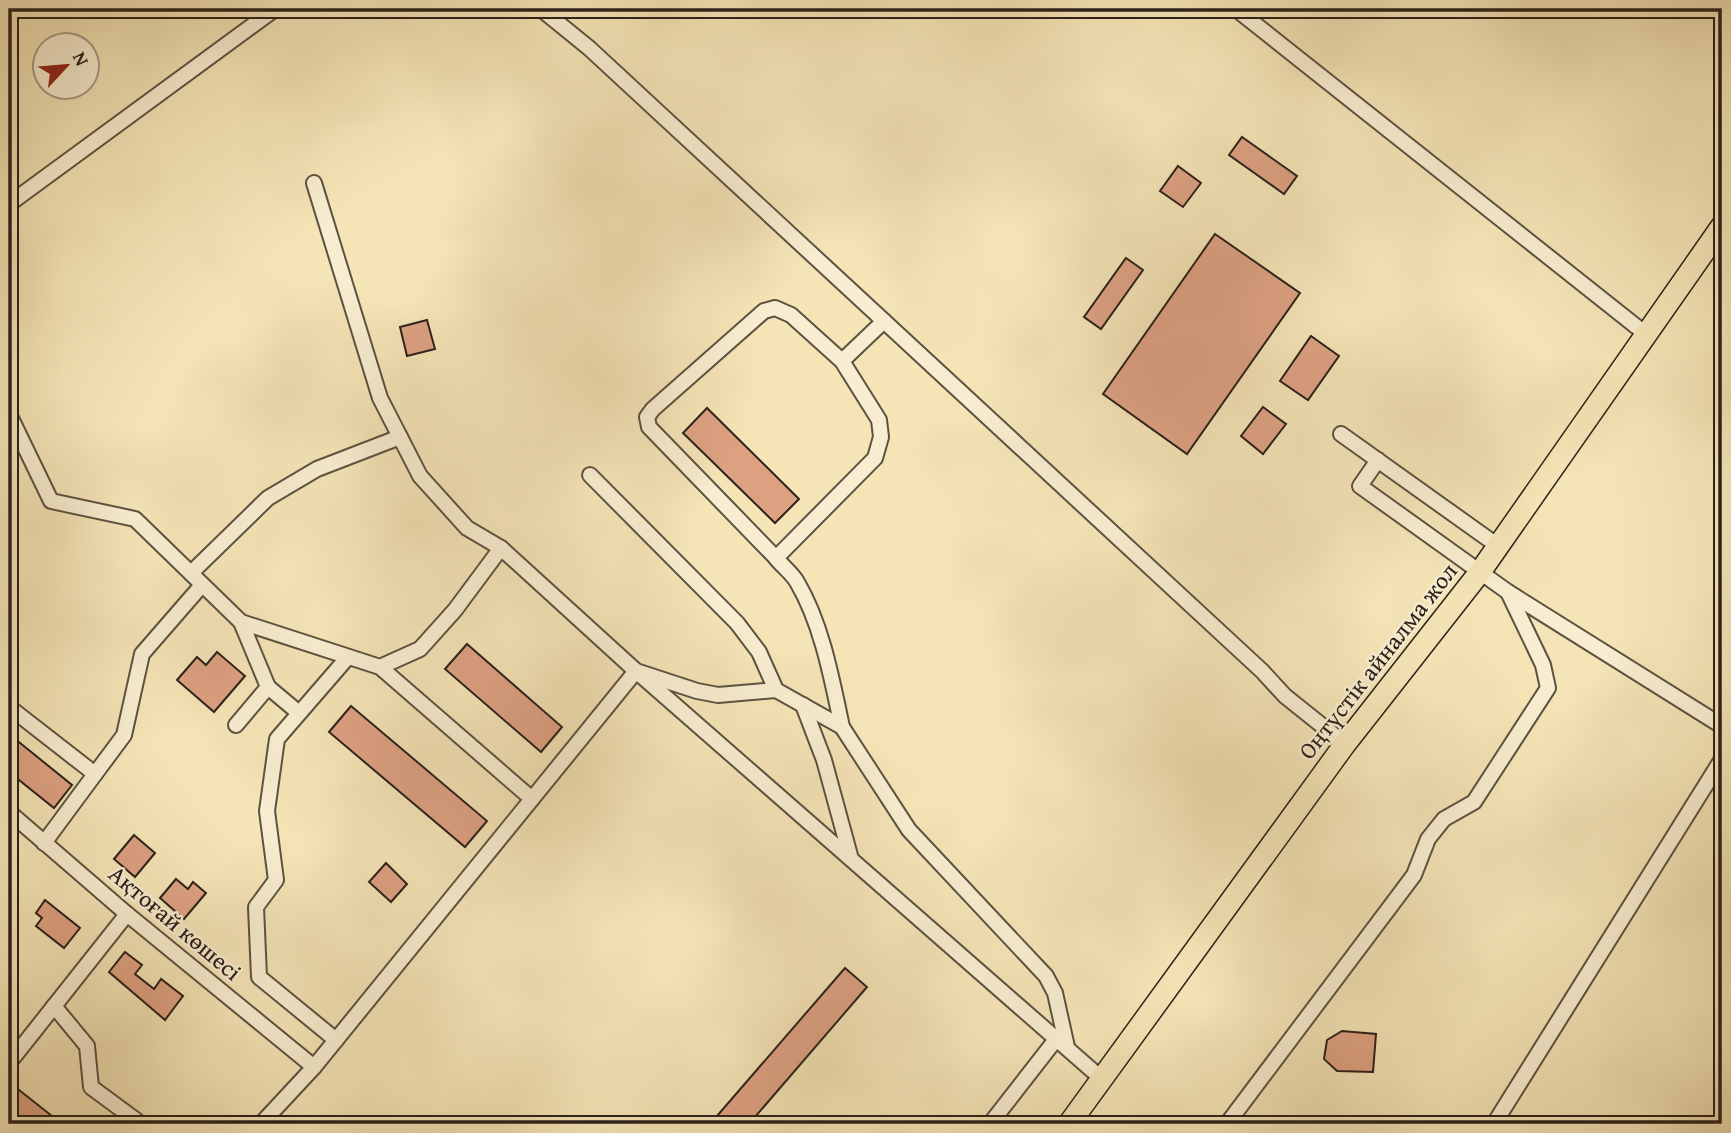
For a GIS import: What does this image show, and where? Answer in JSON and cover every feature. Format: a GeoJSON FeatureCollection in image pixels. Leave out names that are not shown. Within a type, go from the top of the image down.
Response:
{"type":"FeatureCollection","features":[{"type":"Feature","properties":{"kind":"highway","name":"Оңтүстік айналма жол"},"geometry":{"type":"LineString","coordinates":[[1069,1124],[1345,744],[1480,572],[1720,234]]}},
{"type":"Feature","properties":{"kind":"street"},"geometry":{"type":"LineString","coordinates":[[9,204],[275,9]]}},
{"type":"Feature","properties":{"kind":"street"},"geometry":{"type":"LineString","coordinates":[[541,9],[589,48],[1262,671],[1285,696],[1345,744]]}},
{"type":"Feature","properties":{"kind":"street"},"geometry":{"type":"LineString","coordinates":[[1236,9],[1647,335]]}},
{"type":"Feature","properties":{"kind":"street"},"geometry":{"type":"LineString","coordinates":[[314,183],[380,398],[421,476],[467,528],[501,548],[636,671],[1102,1079]]}},
{"type":"Feature","properties":{"kind":"street"},"geometry":{"type":"LineString","coordinates":[[776,558],[875,458],[881,437],[879,420],[842,361],[791,315],[775,308],[764,311],[653,408],[647,417],[649,427],[797,582],[824,647],[842,727],[909,831],[1046,976],[1055,993],[1062,1042],[990,1124]]}},
{"type":"Feature","properties":{"kind":"street"},"geometry":{"type":"LineString","coordinates":[[842,361],[884,321]]}},
{"type":"Feature","properties":{"kind":"street"},"geometry":{"type":"LineString","coordinates":[[9,414],[51,500],[135,519],[241,622],[268,687],[299,713]]}},
{"type":"Feature","properties":{"kind":"street"},"geometry":{"type":"LineString","coordinates":[[1341,434],[1498,546]]}},
{"type":"Feature","properties":{"kind":"street"},"geometry":{"type":"LineString","coordinates":[[191,573],[268,498],[317,469],[400,437]]}},
{"type":"Feature","properties":{"kind":"street"},"geometry":{"type":"LineString","coordinates":[[1378,460],[1360,486],[1508,592],[1722,726]]}},
{"type":"Feature","properties":{"kind":"street"},"geometry":{"type":"LineString","coordinates":[[590,475],[737,624],[759,652],[776,690]]}},
{"type":"Feature","properties":{"kind":"street"},"geometry":{"type":"LineString","coordinates":[[380,667],[420,649],[455,610],[501,548]]}},
{"type":"Feature","properties":{"kind":"street"},"geometry":{"type":"LineString","coordinates":[[44,843],[124,735],[142,654],[202,584]]}},
{"type":"Feature","properties":{"kind":"street"},"geometry":{"type":"LineString","coordinates":[[1227,1124],[1414,875],[1428,839],[1444,819],[1474,802],[1549,688],[1543,665],[1508,592]]}},
{"type":"Feature","properties":{"kind":"street"},"geometry":{"type":"LineString","coordinates":[[241,622],[380,667],[532,799]]}},
{"type":"Feature","properties":{"kind":"street"},"geometry":{"type":"LineString","coordinates":[[336,1040],[259,977],[256,907],[276,880],[267,811],[277,739],[348,657]]}},
{"type":"Feature","properties":{"kind":"street"},"geometry":{"type":"LineString","coordinates":[[636,671],[718,695],[776,690],[842,727]]}},
{"type":"Feature","properties":{"kind":"street"},"geometry":{"type":"LineString","coordinates":[[261,1124],[314,1067],[636,671]]}},
{"type":"Feature","properties":{"kind":"street"},"geometry":{"type":"LineString","coordinates":[[236,725],[268,687]]}},
{"type":"Feature","properties":{"kind":"street"},"geometry":{"type":"LineString","coordinates":[[803,705],[824,760],[851,859]]}},
{"type":"Feature","properties":{"kind":"street"},"geometry":{"type":"LineString","coordinates":[[9,707],[95,774]]}},
{"type":"Feature","properties":{"kind":"street"},"geometry":{"type":"LineString","coordinates":[[1494,1124],[1722,759]]}},
{"type":"Feature","properties":{"kind":"street","name":"Ақтоғай көшесі"},"geometry":{"type":"LineString","coordinates":[[9,812],[127,914],[314,1067]]}},
{"type":"Feature","properties":{"kind":"street"},"geometry":{"type":"LineString","coordinates":[[9,1063],[127,914]]}},
{"type":"Feature","properties":{"kind":"street"},"geometry":{"type":"LineString","coordinates":[[54,1006],[87,1046],[91,1087],[138,1124]]}},
{"type":"Feature","properties":{"kind":"building"},"geometry":{"type":"Polygon","coordinates":[[[1242,137],[1297,176],[1284,194],[1229,155],[1242,137]]]}},
{"type":"Feature","properties":{"kind":"building"},"geometry":{"type":"Polygon","coordinates":[[[1178,166],[1201,183],[1183,207],[1160,191],[1178,166]]]}},
{"type":"Feature","properties":{"kind":"building"},"geometry":{"type":"Polygon","coordinates":[[[1215,234],[1300,293],[1187,454],[1103,394],[1215,234]]]}},
{"type":"Feature","properties":{"kind":"building"},"geometry":{"type":"Polygon","coordinates":[[[1126,258],[1143,270],[1101,329],[1084,317],[1126,258]]]}},
{"type":"Feature","properties":{"kind":"building"},"geometry":{"type":"Polygon","coordinates":[[[427,320],[435,349],[407,356],[400,327],[427,320]]]}},
{"type":"Feature","properties":{"kind":"building"},"geometry":{"type":"Polygon","coordinates":[[[1311,336],[1339,356],[1308,400],[1280,381],[1311,336]]]}},
{"type":"Feature","properties":{"kind":"building"},"geometry":{"type":"Polygon","coordinates":[[[1263,407],[1286,424],[1263,454],[1241,436],[1263,407]]]}},
{"type":"Feature","properties":{"kind":"building"},"geometry":{"type":"Polygon","coordinates":[[[707,408],[799,499],[775,523],[683,433],[707,408]]]}},
{"type":"Feature","properties":{"kind":"building"},"geometry":{"type":"Polygon","coordinates":[[[467,644],[562,727],[541,752],[445,669],[467,644]]]}},
{"type":"Feature","properties":{"kind":"building"},"geometry":{"type":"Polygon","coordinates":[[[217,652],[245,676],[214,712],[177,680],[197,657],[206,665],[217,652]]]}},
{"type":"Feature","properties":{"kind":"building"},"geometry":{"type":"Polygon","coordinates":[[[351,706],[487,821],[465,847],[329,732],[351,706]]]}},
{"type":"Feature","properties":{"kind":"building"},"geometry":{"type":"Polygon","coordinates":[[[9,734],[72,785],[54,808],[9,772],[9,734]]]}},
{"type":"Feature","properties":{"kind":"building"},"geometry":{"type":"Polygon","coordinates":[[[134,835],[155,853],[135,877],[114,859],[134,835]]]}},
{"type":"Feature","properties":{"kind":"building"},"geometry":{"type":"Polygon","coordinates":[[[386,863],[407,884],[391,902],[369,882],[386,863]]]}},
{"type":"Feature","properties":{"kind":"building"},"geometry":{"type":"Polygon","coordinates":[[[176,879],[188,889],[193,882],[206,893],[184,919],[160,898],[176,879]]]}},
{"type":"Feature","properties":{"kind":"building"},"geometry":{"type":"Polygon","coordinates":[[[45,900],[80,928],[64,948],[36,926],[42,918],[36,913],[45,900]]]}},
{"type":"Feature","properties":{"kind":"building"},"geometry":{"type":"Polygon","coordinates":[[[125,952],[142,965],[135,974],[154,989],[161,979],[183,996],[165,1020],[109,972],[125,952]]]}},
{"type":"Feature","properties":{"kind":"building"},"geometry":{"type":"Polygon","coordinates":[[[845,968],[867,987],[749,1124],[710,1124],[845,968]]]}},
{"type":"Feature","properties":{"kind":"building"},"geometry":{"type":"Polygon","coordinates":[[[1342,1031],[1376,1034],[1373,1072],[1337,1071],[1324,1059],[1327,1040],[1342,1031]]]}},
{"type":"Feature","properties":{"kind":"building"},"geometry":{"type":"Polygon","coordinates":[[[9,1082],[62,1124],[9,1124],[9,1082]]]}}]}
